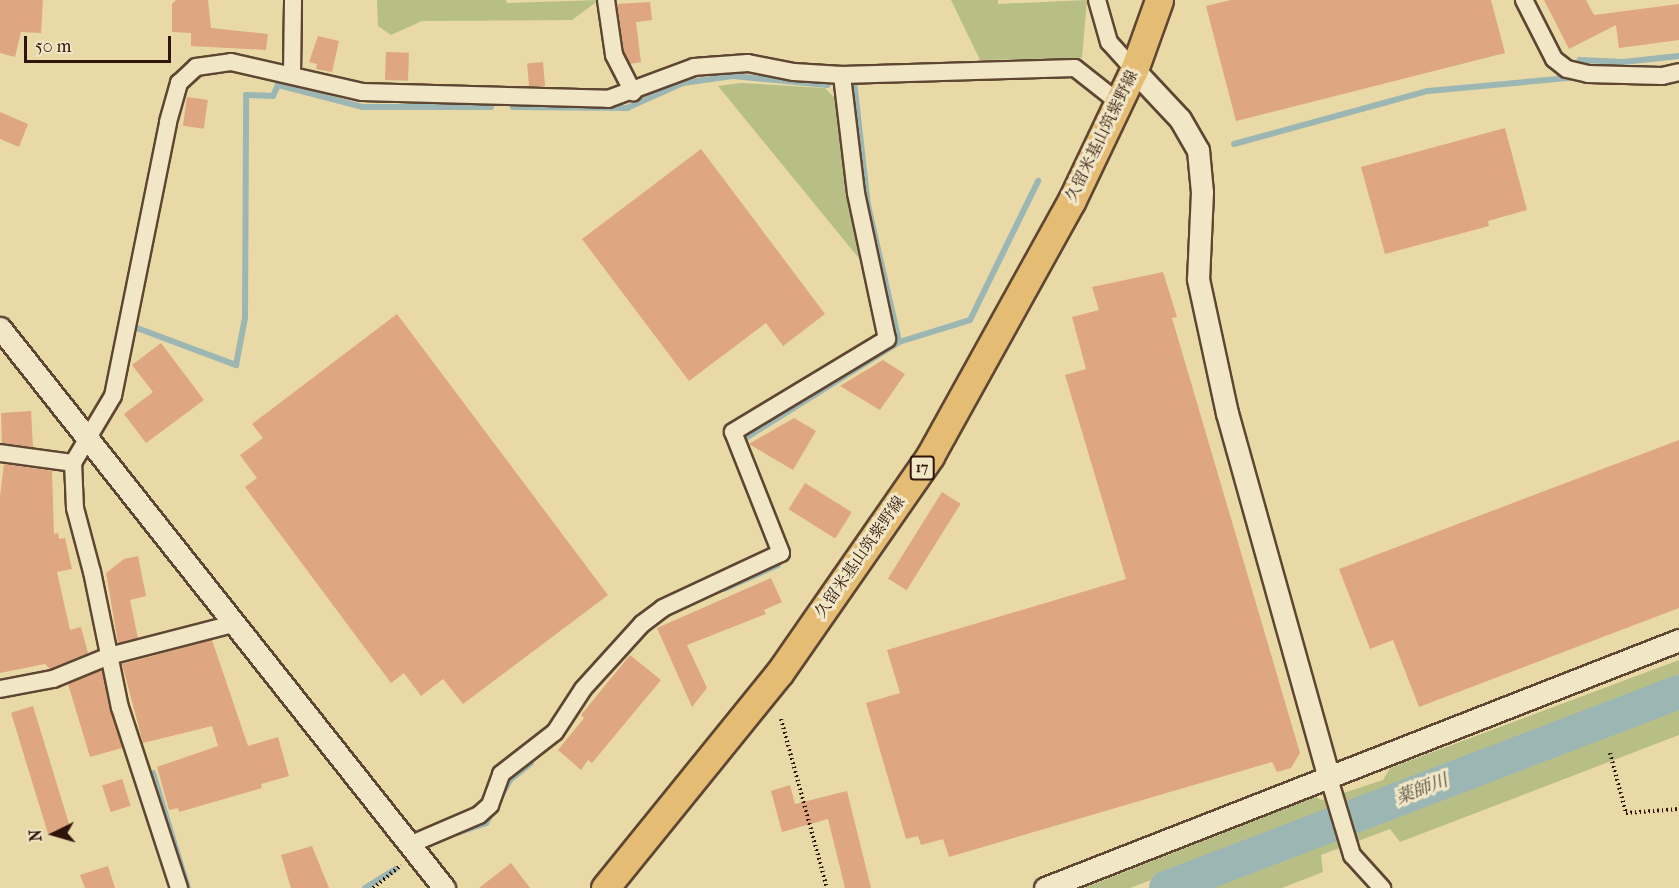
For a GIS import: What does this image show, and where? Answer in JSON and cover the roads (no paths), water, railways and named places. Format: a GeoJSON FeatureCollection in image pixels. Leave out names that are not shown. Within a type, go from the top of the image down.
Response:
{"type":"FeatureCollection","features":[{"type":"Feature","properties":{"kind":"main road","name":"久留米基山筑紫野線"},"geometry":{"type":"LineString","coordinates":[[605,888],[780,672],[930,456],[1071,202],[1134,70],[1160,0]]}},
{"type":"Feature","properties":{"kind":"street"},"geometry":{"type":"LineString","coordinates":[[292,74],[293,0]]}},
{"type":"Feature","properties":{"kind":"street"},"geometry":{"type":"LineString","coordinates":[[606,0],[614,55],[621,75],[633,92]]}},
{"type":"Feature","properties":{"kind":"street"},"geometry":{"type":"LineString","coordinates":[[1097,0],[1109,42],[1180,118],[1198,150],[1202,192],[1198,279],[1227,413],[1352,855],[1382,888]]}},
{"type":"Feature","properties":{"kind":"street"},"geometry":{"type":"LineString","coordinates":[[1524,0],[1554,59],[1567,69],[1588,74],[1662,76],[1679,72]]}},
{"type":"Feature","properties":{"kind":"street"},"geometry":{"type":"LineString","coordinates":[[179,888],[120,708],[75,508],[73,463],[86,436],[113,396],[179,83],[196,67],[212,62],[292,74],[362,92],[400,95],[608,99],[633,92],[694,67],[748,63],[794,72],[842,75],[1075,68],[1118,102]]}},
{"type":"Feature","properties":{"kind":"street"},"geometry":{"type":"LineString","coordinates":[[409,844],[479,815],[490,805],[501,774],[555,732],[583,689],[642,624],[663,608],[781,554],[733,432],[887,339],[856,193],[842,75]]}},
{"type":"Feature","properties":{"kind":"street"},"geometry":{"type":"LineString","coordinates":[[0,328],[444,888]]}},
{"type":"Feature","properties":{"kind":"street"},"geometry":{"type":"LineString","coordinates":[[0,453],[73,463]]}},
{"type":"Feature","properties":{"kind":"street"},"geometry":{"type":"LineString","coordinates":[[0,689],[53,679],[109,656],[233,624]]}},
{"type":"Feature","properties":{"kind":"street"},"geometry":{"type":"LineString","coordinates":[[1045,888],[1328,775],[1679,640]]}},
{"type":"Feature","properties":{"kind":"waterway"},"geometry":{"type":"LineString","coordinates":[[1234,144],[1428,91],[1569,78],[1580,60],[1623,62],[1679,56]]}},
{"type":"Feature","properties":{"kind":"waterway"},"geometry":{"type":"LineString","coordinates":[[513,107],[627,108],[683,83],[733,76],[828,85]]}},
{"type":"Feature","properties":{"kind":"waterway"},"geometry":{"type":"LineString","coordinates":[[854,81],[868,205],[899,342]]}},
{"type":"Feature","properties":{"kind":"waterway"},"geometry":{"type":"LineString","coordinates":[[137,328],[236,365],[245,318],[246,95],[273,96],[278,85],[363,107],[491,107]]}},
{"type":"Feature","properties":{"kind":"waterway"},"geometry":{"type":"LineString","coordinates":[[745,444],[744,439],[899,342],[970,320],[1038,181]]}},
{"type":"Feature","properties":{"kind":"waterway"},"geometry":{"type":"LineString","coordinates":[[724,589],[778,565]]}},
{"type":"Feature","properties":{"kind":"waterway","name":"薬師川"},"geometry":{"type":"LineString","coordinates":[[1166,888],[1679,692]]}},
{"type":"Feature","properties":{"kind":"waterway"},"geometry":{"type":"LineString","coordinates":[[457,833],[486,823],[510,780],[531,763]]}},
{"type":"Feature","properties":{"kind":"waterway"},"geometry":{"type":"LineString","coordinates":[[153,773],[188,888]]}},
{"type":"Feature","properties":{"kind":"waterway"},"geometry":{"type":"LineString","coordinates":[[365,888],[395,869]]}}]}
